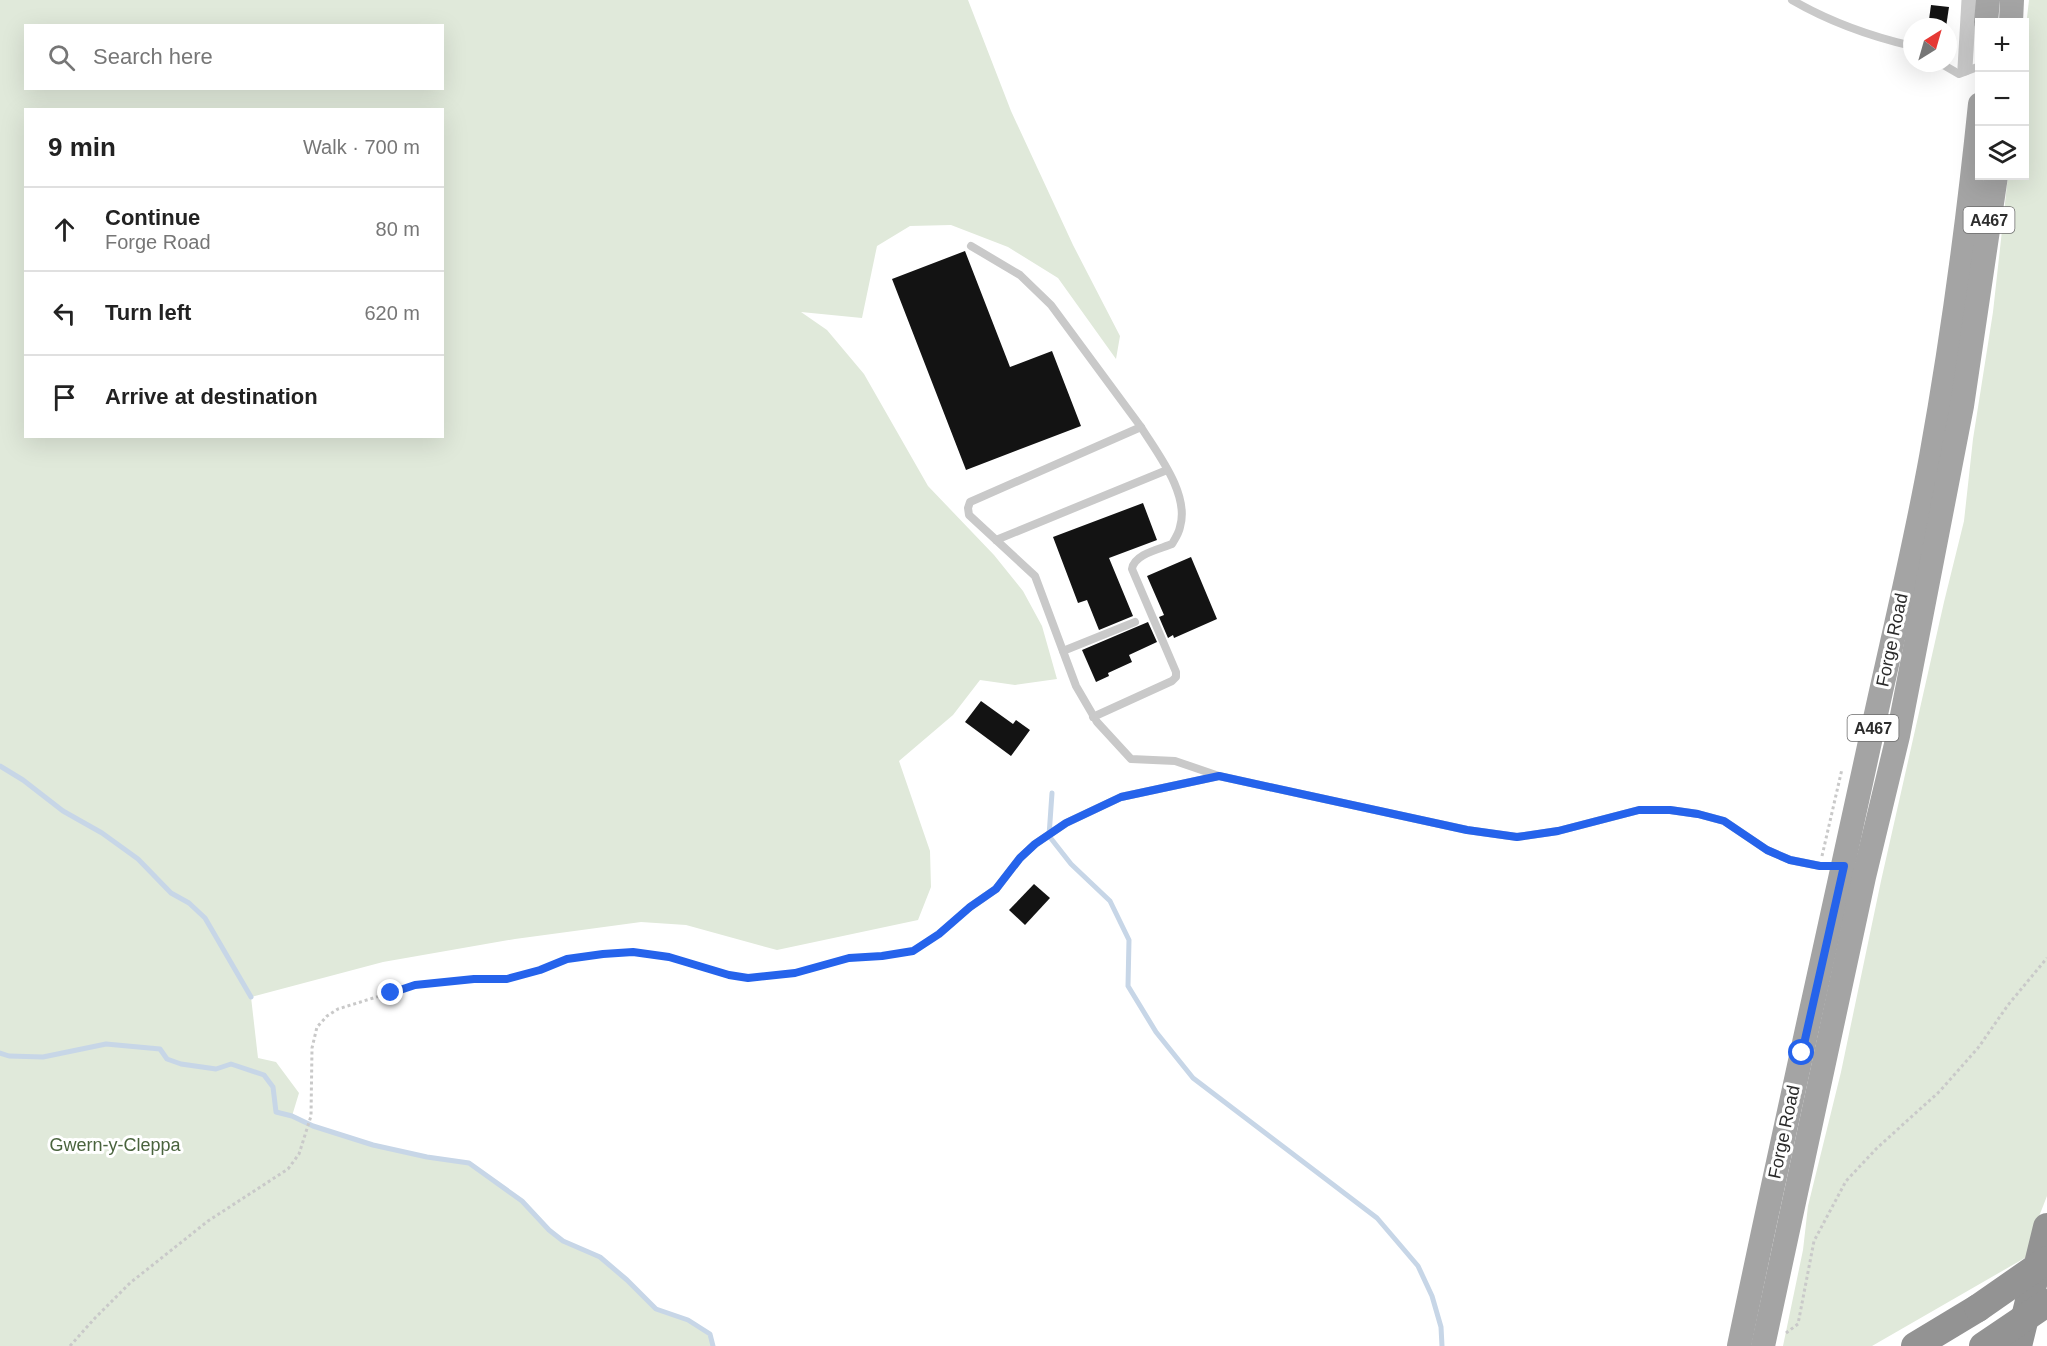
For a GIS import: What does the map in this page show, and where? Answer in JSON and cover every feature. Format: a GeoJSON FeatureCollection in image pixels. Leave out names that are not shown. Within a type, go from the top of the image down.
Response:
{"type":"FeatureCollection","features":[{"type":"Feature","properties":{"kind":"highway"},"geometry":{"type":"LineString","coordinates":[[2018,1346],[2047,1227]]}},
{"type":"Feature","properties":{"kind":"highway"},"geometry":{"type":"LineString","coordinates":[[1915,1346],[1978,1308],[2047,1260]]}},
{"type":"Feature","properties":{"kind":"highway"},"geometry":{"type":"LineString","coordinates":[[1983,1346],[2047,1304]]}},
{"type":"Feature","properties":{"kind":"main road"},"geometry":{"type":"LineString","coordinates":[[1986,18],[1988,0]]}},
{"type":"Feature","properties":{"kind":"main road"},"geometry":{"type":"LineString","coordinates":[[2011,18],[2012,0]]}},
{"type":"Feature","properties":{"kind":"main road","name":"Forge Road"},"geometry":{"type":"LineString","coordinates":[[1739,1346],[1930,459],[1960,275],[1978,126]]}},
{"type":"Feature","properties":{"kind":"main road","name":"Forge Road"},"geometry":{"type":"LineString","coordinates":[[1763,1346],[1864,877],[1898,736],[1962,406],[1995,180]]}},
{"type":"Feature","properties":{"kind":"street"},"geometry":{"type":"LineString","coordinates":[[1969,0],[1972,67]]}},
{"type":"Feature","properties":{"kind":"lane"},"geometry":{"type":"LineString","coordinates":[[1791,0],[1815,14],[1870,36],[1903,44]]}},
{"type":"Feature","properties":{"kind":"lane"},"geometry":{"type":"LineString","coordinates":[[1956,72],[1959,74],[1972,67]]}},
{"type":"Feature","properties":{"kind":"lane"},"geometry":{"type":"LineString","coordinates":[[971,246],[1020,275],[1051,305],[1141,427],[1167,470],[1181,502],[1181,525],[1172,544],[1138,558],[1133,563],[1132,569],[1176,672],[1176,677],[1172,681],[1093,717]]}},
{"type":"Feature","properties":{"kind":"lane"},"geometry":{"type":"LineString","coordinates":[[1141,427],[970,502],[968,508],[969,515],[1035,576],[1076,686],[1093,717],[1131,759],[1175,761],[1219,776],[1467,830],[1517,837],[1558,831],[1639,810],[1670,810],[1698,814],[1724,821],[1767,850],[1790,860],[1820,866],[1844,866]]}},
{"type":"Feature","properties":{"kind":"lane"},"geometry":{"type":"LineString","coordinates":[[996,540],[1167,470]]}},
{"type":"Feature","properties":{"kind":"lane"},"geometry":{"type":"LineString","coordinates":[[1063,651],[1134,622]]}},
{"type":"Feature","properties":{"kind":"lane"},"geometry":{"type":"LineString","coordinates":[[970,907],[996,889],[1020,858],[1035,844],[1066,823],[1121,797],[1219,776]]}},
{"type":"Feature","properties":{"kind":"path"},"geometry":{"type":"LineString","coordinates":[[70,1346],[130,1283],[208,1221],[288,1169],[299,1154],[311,1116],[312,1048],[317,1027],[327,1016],[338,1009],[415,985],[474,979],[507,979],[540,970],[567,959],[603,954],[633,952],[669,957],[729,975],[748,978],[795,973],[849,958],[913,951],[939,934],[970,907]]}},
{"type":"Feature","properties":{"kind":"path"},"geometry":{"type":"LineString","coordinates":[[1785,1334],[1798,1324],[1814,1241],[1846,1181],[1877,1148],[1940,1091],[1978,1048],[2008,1005],[2047,958]]}},
{"type":"Feature","properties":{"kind":"green space","name":"Gwern-y-Cleppa"},"geometry":{"type":"Polygon","coordinates":[[[0,0],[968,0],[1011,111],[1073,245],[1120,336],[1116,359],[1058,278],[1008,247],[951,225],[910,226],[877,246],[862,318],[801,312],[827,330],[864,374],[928,486],[994,555],[1023,591],[1042,626],[1057,679],[1015,685],[980,680],[953,715],[899,761],[930,851],[931,887],[918,920],[777,950],[686,925],[641,922],[515,939],[383,962],[251,997],[258,1058],[276,1062],[299,1093],[292,1116],[313,1126],[373,1145],[427,1157],[469,1163],[522,1201],[549,1230],[563,1241],[600,1257],[656,1309],[688,1320],[710,1334],[713,1346],[0,1346],[0,0]]]}},
{"type":"Feature","properties":{"kind":"green space"},"geometry":{"type":"Polygon","coordinates":[[[2029,0],[2047,0],[2047,1196],[2036,1224],[2030,1255],[1872,1346],[1783,1346],[1803,1250],[1808,1206],[1841,1072],[1881,881],[1964,521],[1973,439],[1993,312],[2008,180],[2029,180],[2029,18],[2027,18],[2029,0]]]}},
{"type":"Feature","properties":{"kind":"building"},"geometry":{"type":"Polygon","coordinates":[[[1931,5],[1949,7],[1947,18],[1929,18],[1931,5]]]}},
{"type":"Feature","properties":{"kind":"building"},"geometry":{"type":"Polygon","coordinates":[[[965,251],[1010,367],[1052,351],[1081,426],[966,470],[892,279],[965,251]]]}},
{"type":"Feature","properties":{"kind":"building"},"geometry":{"type":"Polygon","coordinates":[[[1143,503],[1157,540],[1109,558],[1133,616],[1099,630],[1087,600],[1078,603],[1053,537],[1143,503]]]}},
{"type":"Feature","properties":{"kind":"building"},"geometry":{"type":"Polygon","coordinates":[[[1191,557],[1217,619],[1174,638],[1173,635],[1168,638],[1159,617],[1164,615],[1147,576],[1191,557]]]}},
{"type":"Feature","properties":{"kind":"building"},"geometry":{"type":"Polygon","coordinates":[[[1148,622],[1157,642],[1129,655],[1132,662],[1108,673],[1109,676],[1096,682],[1082,650],[1148,622]]]}},
{"type":"Feature","properties":{"kind":"building"},"geometry":{"type":"Polygon","coordinates":[[[981,701],[1013,724],[1016,720],[1030,730],[1011,756],[965,722],[981,701]]]}},
{"type":"Feature","properties":{"kind":"building"},"geometry":{"type":"Polygon","coordinates":[[[1034,884],[1050,898],[1025,925],[1009,910],[1034,884]]]}},
{"type":"Feature","properties":{"kind":"waterway"},"geometry":{"type":"LineString","coordinates":[[0,766],[23,780],[63,811],[102,833],[138,859],[171,893],[189,903],[205,918],[251,997]]}},
{"type":"Feature","properties":{"kind":"waterway"},"geometry":{"type":"LineString","coordinates":[[1052,793],[1049,836],[1071,864],[1110,901],[1129,940],[1128,986],[1156,1032],[1193,1078],[1377,1218],[1418,1266],[1432,1296],[1441,1327],[1442,1346]]}},
{"type":"Feature","properties":{"kind":"waterway"},"geometry":{"type":"LineString","coordinates":[[0,1053],[9,1056],[43,1057],[106,1044],[160,1049],[167,1059],[181,1064],[216,1069],[231,1064],[264,1075],[273,1087],[276,1112],[373,1145],[427,1157],[469,1163],[522,1201],[549,1230],[563,1241],[600,1257],[656,1309],[688,1320],[710,1334],[713,1346]]}},
{"type":"Feature","properties":{"kind":"route"},"geometry":{"type":"LineString","coordinates":[[391,993],[415,985],[474,979],[507,979],[540,970],[567,959],[603,954],[633,952],[669,957],[729,975],[748,978],[795,973],[849,958],[913,951],[939,934],[970,907],[996,889],[1020,858],[1035,844],[1066,823],[1121,797],[1219,776],[1467,830],[1517,837],[1558,831],[1639,810],[1670,810],[1698,814],[1724,821],[1767,850],[1790,860],[1820,866],[1844,866],[1802,1053]]}}]}
